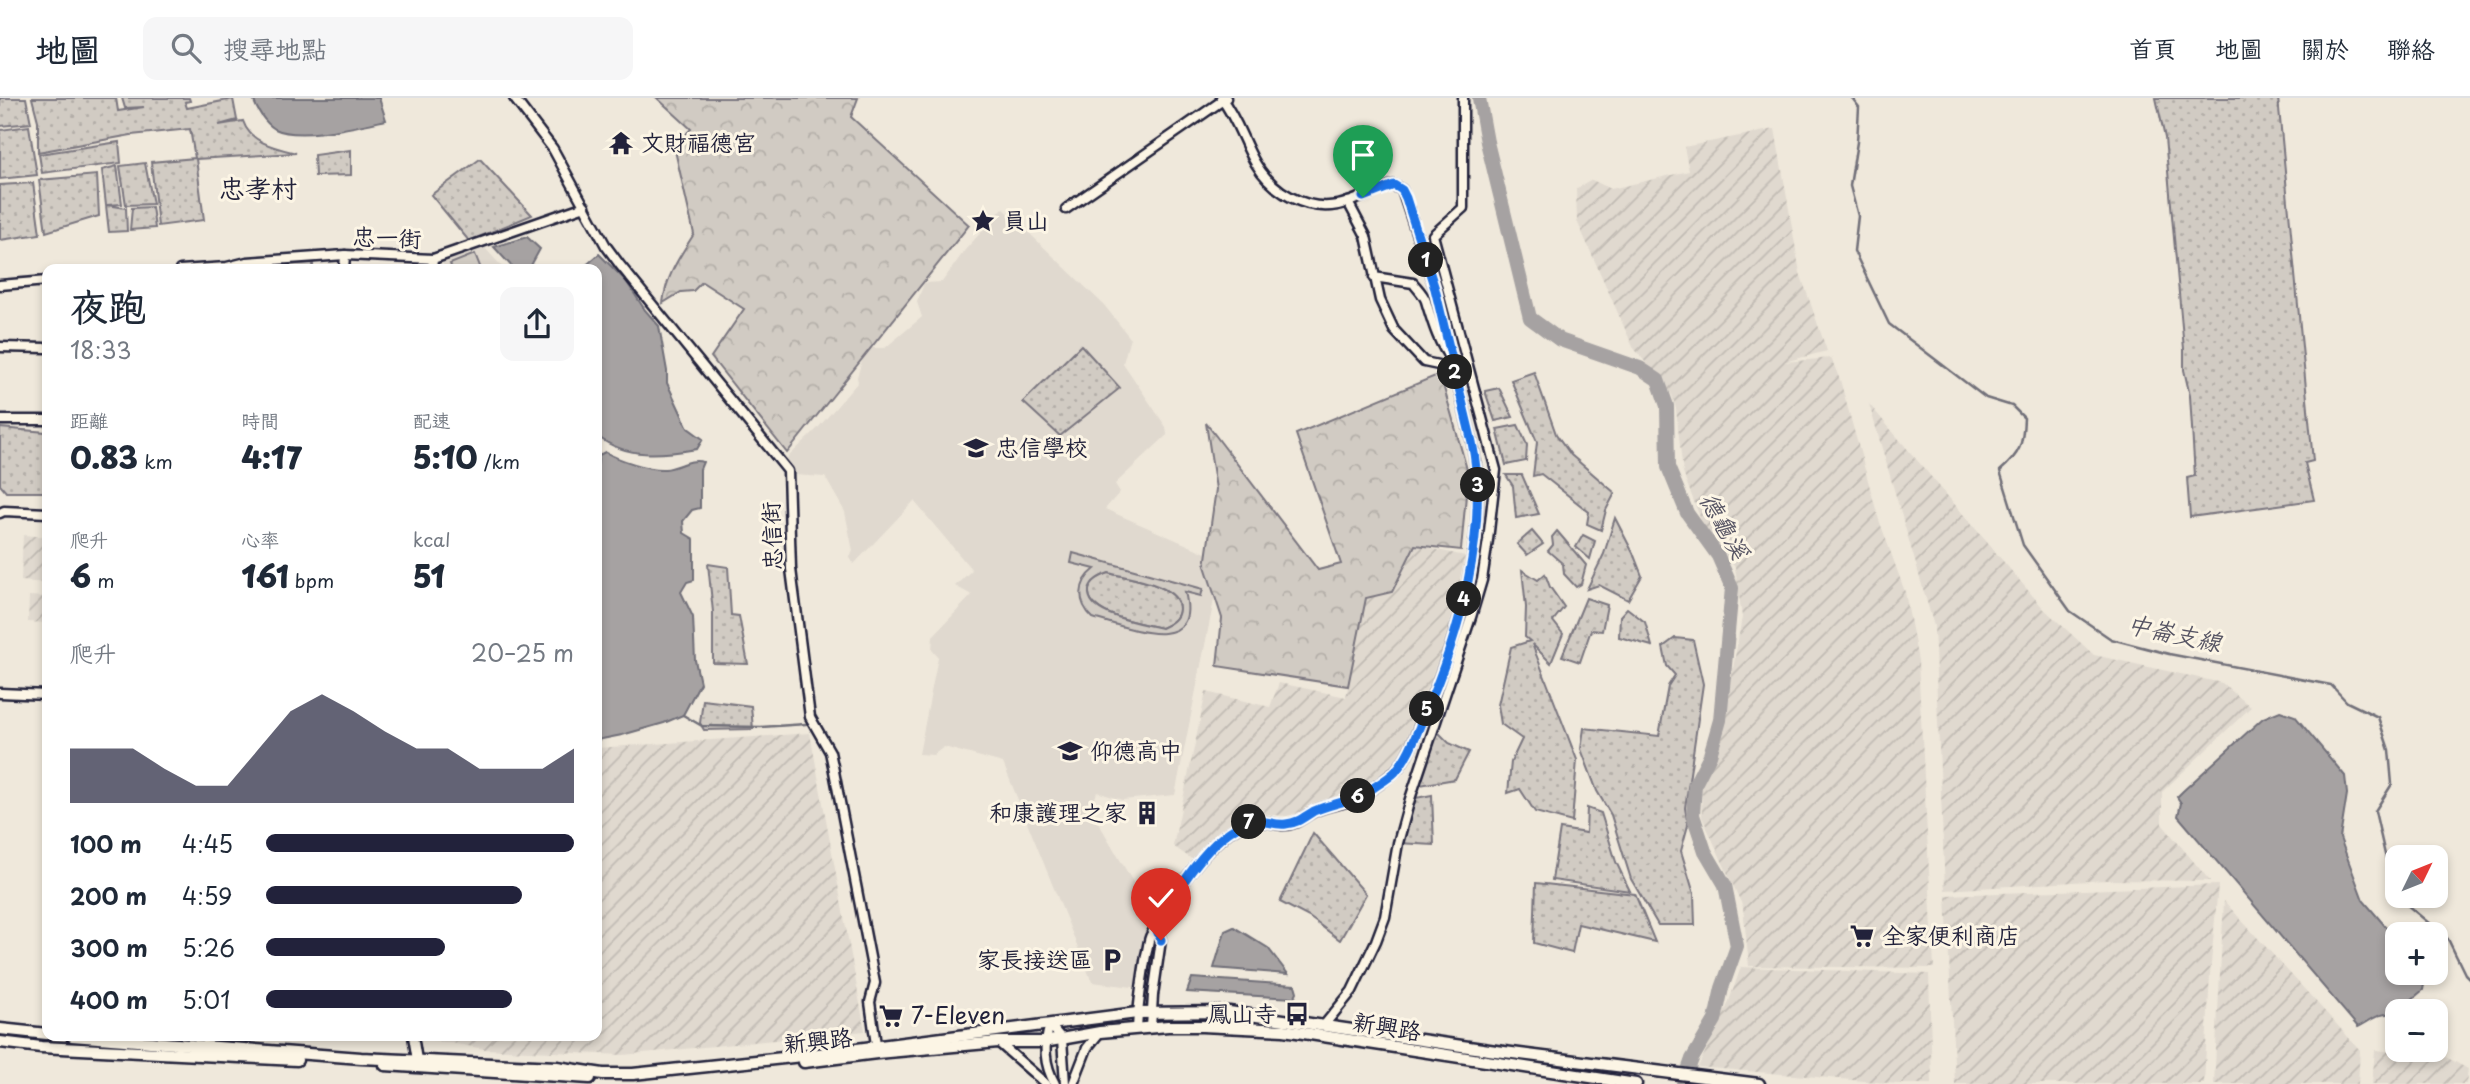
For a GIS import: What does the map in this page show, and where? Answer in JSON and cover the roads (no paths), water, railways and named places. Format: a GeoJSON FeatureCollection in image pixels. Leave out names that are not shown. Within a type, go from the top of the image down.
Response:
{"type":"FeatureCollection","features":[{"type":"Feature","properties":{"kind":"main road","name":"新興路"},"geometry":{"type":"LineString","coordinates":[[138,1041],[348,1057],[556,1067],[603,1074],[876,1049],[1137,1013],[1229,1012],[1496,1051],[1759,1084]]}},
{"type":"Feature","properties":{"kind":"main road","name":"新興路"},"geometry":{"type":"LineString","coordinates":[[0,1042],[41,1047],[359,1063],[612,1080],[803,1062],[876,1049],[1044,1042],[1100,1032],[1202,1026],[1284,1030],[1636,1084]]}},
{"type":"Feature","properties":{"kind":"main road"},"geometry":{"type":"LineString","coordinates":[[0,1030],[42,1034]]}},
{"type":"Feature","properties":{"kind":"street","name":"忠信街"},"geometry":{"type":"LineString","coordinates":[[514,98],[553,149],[606,246],[788,471],[791,569],[810,717],[830,752],[836,779],[875,984],[870,1002],[876,1049]]}},
{"type":"Feature","properties":{"kind":"street"},"geometry":{"type":"LineString","coordinates":[[1325,1024],[1352,991],[1385,917],[1398,843],[1410,799],[1464,642],[1482,580],[1496,470],[1433,235],[1463,208],[1463,98]]}},
{"type":"Feature","properties":{"kind":"street"},"geometry":{"type":"LineString","coordinates":[[1066,209],[1223,99],[1255,163],[1281,191],[1311,205],[1337,205],[1394,185],[1402,190],[1435,289],[1477,466],[1477,523],[1462,608],[1436,689],[1406,755],[1394,773],[1348,801],[1316,810],[1297,823],[1282,825],[1266,821],[1250,822],[1235,829],[1211,849],[1179,887],[1150,936],[1137,1013],[1137,1029]]}},
{"type":"Feature","properties":{"kind":"street"},"geometry":{"type":"LineString","coordinates":[[1348,202],[1366,236],[1380,300],[1394,330],[1424,362],[1443,366],[1453,362]]}},
{"type":"Feature","properties":{"kind":"street","name":"忠一街"},"geometry":{"type":"LineString","coordinates":[[238,264],[247,261],[345,255],[433,259],[585,206]]}},
{"type":"Feature","properties":{"kind":"street"},"geometry":{"type":"LineString","coordinates":[[344,264],[345,255]]}},
{"type":"Feature","properties":{"kind":"street"},"geometry":{"type":"LineString","coordinates":[[433,259],[433,264]]}},
{"type":"Feature","properties":{"kind":"street"},"geometry":{"type":"LineString","coordinates":[[1374,276],[1413,283],[1426,299],[1434,331],[1453,362]]}},
{"type":"Feature","properties":{"kind":"street"},"geometry":{"type":"LineString","coordinates":[[0,285],[42,281]]}},
{"type":"Feature","properties":{"kind":"street"},"geometry":{"type":"LineString","coordinates":[[0,347],[42,348]]}},
{"type":"Feature","properties":{"kind":"street"},"geometry":{"type":"LineString","coordinates":[[0,420],[42,420]]}},
{"type":"Feature","properties":{"kind":"street"},"geometry":{"type":"LineString","coordinates":[[0,513],[42,513]]}},
{"type":"Feature","properties":{"kind":"street"},"geometry":{"type":"LineString","coordinates":[[0,693],[42,695]]}},
{"type":"Feature","properties":{"kind":"street"},"geometry":{"type":"LineString","coordinates":[[1151,1028],[1161,940],[1156,928]]}},
{"type":"Feature","properties":{"kind":"street"},"geometry":{"type":"LineString","coordinates":[[1055,1084],[1049,1073],[1044,1042],[1051,1025],[1062,1039],[1065,1084]]}},
{"type":"Feature","properties":{"kind":"street"},"geometry":{"type":"LineString","coordinates":[[1073,1084],[1087,1048],[1100,1032]]}},
{"type":"Feature","properties":{"kind":"street"},"geometry":{"type":"LineString","coordinates":[[414,1041],[417,1060]]}},
{"type":"Feature","properties":{"kind":"street"},"geometry":{"type":"LineString","coordinates":[[998,1042],[1046,1084]]}},
{"type":"Feature","properties":{"kind":"waterway","name":"德龜溪"},"geometry":{"type":"LineString","coordinates":[[1479,98],[1487,142],[1530,318],[1560,340],[1640,368],[1658,380],[1667,406],[1668,467],[1687,513],[1718,556],[1732,588],[1720,720],[1710,755],[1695,784],[1693,815],[1705,851],[1725,885],[1737,946],[1722,988],[1715,1020],[1692,1059],[1683,1084]]}},
{"type":"Feature","properties":{"kind":"waterway","name":"中崙支線"},"geometry":{"type":"LineString","coordinates":[[1852,98],[1859,107],[1850,186],[1858,216],[1854,251],[1889,324],[1986,398],[2012,406],[2024,418],[2020,447],[2000,471],[2023,545],[2070,611],[2111,639],[2169,654],[2331,685],[2347,702],[2378,717],[2389,750],[2392,784],[2375,811],[2394,894],[2448,939],[2470,979]]}},
{"type":"Feature","properties":{"kind":"waterway"},"geometry":{"type":"LineString","coordinates":[[683,715],[702,726],[761,727],[806,724]]}},
{"type":"Feature","properties":{"kind":"place","name":"文財福德宮"},"geometry":{"type":"Point","coordinates":[621,143]}},
{"type":"Feature","properties":{"kind":"place","name":"員山"},"geometry":{"type":"Point","coordinates":[983,221]}},
{"type":"Feature","properties":{"kind":"place","name":"忠信學校"},"geometry":{"type":"Point","coordinates":[976,448]}},
{"type":"Feature","properties":{"kind":"place","name":"仰德高中"},"geometry":{"type":"Point","coordinates":[1070,751]}},
{"type":"Feature","properties":{"kind":"place","name":"和康護理之家"},"geometry":{"type":"Point","coordinates":[1147,813]}},
{"type":"Feature","properties":{"kind":"place","name":"全家便利商店"},"geometry":{"type":"Point","coordinates":[1862,936]}},
{"type":"Feature","properties":{"kind":"place","name":"家長接送區"},"geometry":{"type":"Point","coordinates":[1112,960]}},
{"type":"Feature","properties":{"kind":"place","name":"鳳山寺"},"geometry":{"type":"Point","coordinates":[1297,1014]}},
{"type":"Feature","properties":{"kind":"place","name":"7-Eleven"},"geometry":{"type":"Point","coordinates":[891,1016]}},
{"type":"Feature","properties":{"kind":"district","name":"忠孝村"},"geometry":{"type":"Point","coordinates":[258,189]}}]}
